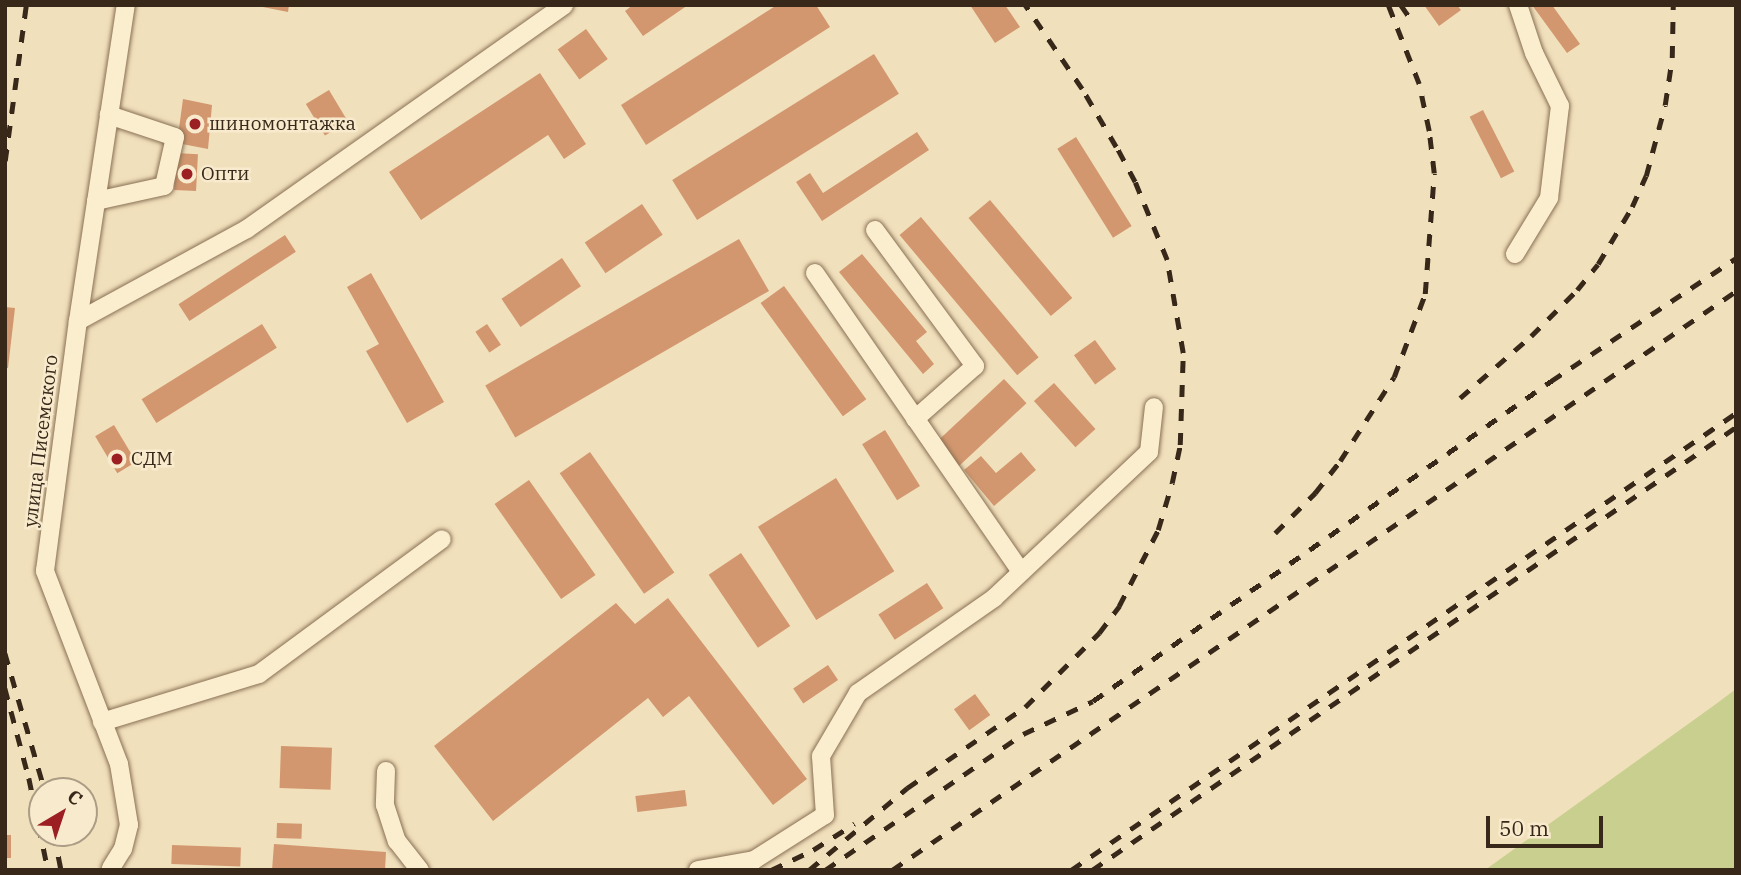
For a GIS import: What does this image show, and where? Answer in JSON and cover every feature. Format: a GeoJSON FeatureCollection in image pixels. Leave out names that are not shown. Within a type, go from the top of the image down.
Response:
{"type":"FeatureCollection","features":[{"type":"Feature","properties":{"kind":"street","name":"улица Писемского"},"geometry":{"type":"LineString","coordinates":[[110,869],[123,849],[129,825],[118,764],[45,571],[78,321],[126,5]]}},
{"type":"Feature","properties":{"kind":"street"},"geometry":{"type":"LineString","coordinates":[[78,321],[247,229],[564,5]]}},
{"type":"Feature","properties":{"kind":"street"},"geometry":{"type":"LineString","coordinates":[[1515,254],[1549,198],[1560,106],[1534,53],[1518,5]]}},
{"type":"Feature","properties":{"kind":"street"},"geometry":{"type":"LineString","coordinates":[[96,201],[164,187],[175,137],[109,115]]}},
{"type":"Feature","properties":{"kind":"street"},"geometry":{"type":"LineString","coordinates":[[876,230],[975,366],[915,419]]}},
{"type":"Feature","properties":{"kind":"street"},"geometry":{"type":"LineString","coordinates":[[815,273],[1021,572]]}},
{"type":"Feature","properties":{"kind":"street"},"geometry":{"type":"LineString","coordinates":[[698,870],[754,860],[825,815],[821,756],[858,693],[994,598],[1149,452],[1154,407]]}},
{"type":"Feature","properties":{"kind":"street"},"geometry":{"type":"LineString","coordinates":[[102,722],[259,674],[442,539]]}},
{"type":"Feature","properties":{"kind":"street"},"geometry":{"type":"LineString","coordinates":[[386,771],[385,804],[397,841],[420,870]]}},
{"type":"Feature","properties":{"kind":"green space"},"geometry":{"type":"Polygon","coordinates":[[[1736,689],[1736,870],[1485,870],[1716,704],[1736,689]]]}},
{"type":"Feature","properties":{"kind":"building"},"geometry":{"type":"Polygon","coordinates":[[[253,5],[289,5],[288,12],[253,5]]]}},
{"type":"Feature","properties":{"kind":"building"},"geometry":{"type":"Polygon","coordinates":[[[633,5],[688,5],[643,36],[625,11],[633,5]]]}},
{"type":"Feature","properties":{"kind":"building"},"geometry":{"type":"Polygon","coordinates":[[[777,5],[816,5],[830,27],[646,145],[621,105],[777,5]]]}},
{"type":"Feature","properties":{"kind":"building"},"geometry":{"type":"Polygon","coordinates":[[[970,5],[1005,5],[1020,27],[995,43],[970,5]]]}},
{"type":"Feature","properties":{"kind":"building"},"geometry":{"type":"Polygon","coordinates":[[[1424,5],[1457,5],[1461,10],[1439,26],[1424,5]]]}},
{"type":"Feature","properties":{"kind":"building"},"geometry":{"type":"Polygon","coordinates":[[[1532,5],[1552,5],[1580,44],[1567,53],[1532,5]]]}},
{"type":"Feature","properties":{"kind":"building"},"geometry":{"type":"Polygon","coordinates":[[[586,29],[608,59],[579,80],[558,50],[586,29]]]}},
{"type":"Feature","properties":{"kind":"building"},"geometry":{"type":"Polygon","coordinates":[[[874,54],[899,94],[697,220],[672,180],[874,54]]]}},
{"type":"Feature","properties":{"kind":"building"},"geometry":{"type":"Polygon","coordinates":[[[540,73],[586,144],[564,159],[548,135],[421,220],[389,172],[540,73]]]}},
{"type":"Feature","properties":{"kind":"building"},"geometry":{"type":"Polygon","coordinates":[[[329,90],[348,122],[325,136],[306,104],[329,90]]]}},
{"type":"Feature","properties":{"kind":"building","name":"шиномонтажка"},"geometry":{"type":"Polygon","coordinates":[[[183,99],[212,105],[208,149],[177,143],[183,99]]]}},
{"type":"Feature","properties":{"kind":"building"},"geometry":{"type":"Polygon","coordinates":[[[1483,110],[1514,171],[1501,178],[1470,117],[1483,110]]]}},
{"type":"Feature","properties":{"kind":"building"},"geometry":{"type":"Polygon","coordinates":[[[917,132],[929,150],[822,221],[796,182],[810,173],[823,193],[917,132]]]}},
{"type":"Feature","properties":{"kind":"building"},"geometry":{"type":"Polygon","coordinates":[[[1076,137],[1132,226],[1113,238],[1057,149],[1076,137]]]}},
{"type":"Feature","properties":{"kind":"building"},"geometry":{"type":"Polygon","coordinates":[[[176,153],[198,154],[196,191],[174,190],[176,153]]]}},
{"type":"Feature","properties":{"kind":"building"},"geometry":{"type":"Polygon","coordinates":[[[990,200],[1072,298],[1051,316],[969,218],[990,200]]]}},
{"type":"Feature","properties":{"kind":"building"},"geometry":{"type":"Polygon","coordinates":[[[642,204],[663,235],[605,273],[585,243],[642,204]]]}},
{"type":"Feature","properties":{"kind":"building"},"geometry":{"type":"Polygon","coordinates":[[[921,217],[1039,357],[1017,375],[900,235],[921,217]]]}},
{"type":"Feature","properties":{"kind":"building"},"geometry":{"type":"Polygon","coordinates":[[[285,235],[296,252],[189,321],[178,304],[285,235]]]}},
{"type":"Feature","properties":{"kind":"building"},"geometry":{"type":"Polygon","coordinates":[[[739,239],[769,291],[515,437],[485,386],[739,239]]]}},
{"type":"Feature","properties":{"kind":"building"},"geometry":{"type":"Polygon","coordinates":[[[862,254],[927,332],[916,341],[934,364],[923,374],[839,272],[862,254]]]}},
{"type":"Feature","properties":{"kind":"building"},"geometry":{"type":"Polygon","coordinates":[[[562,258],[581,286],[520,327],[501,299],[562,258]]]}},
{"type":"Feature","properties":{"kind":"building"},"geometry":{"type":"Polygon","coordinates":[[[371,273],[444,402],[407,423],[366,351],[379,344],[347,287],[371,273]]]}},
{"type":"Feature","properties":{"kind":"building"},"geometry":{"type":"Polygon","coordinates":[[[784,286],[866,399],[843,416],[761,303],[784,286]]]}},
{"type":"Feature","properties":{"kind":"building"},"geometry":{"type":"Polygon","coordinates":[[[5,307],[15,308],[8,368],[5,368],[5,307]]]}},
{"type":"Feature","properties":{"kind":"building"},"geometry":{"type":"Polygon","coordinates":[[[262,324],[277,348],[156,423],[142,399],[262,324]]]}},
{"type":"Feature","properties":{"kind":"building"},"geometry":{"type":"Polygon","coordinates":[[[487,324],[501,345],[489,353],[475,332],[487,324]]]}},
{"type":"Feature","properties":{"kind":"building"},"geometry":{"type":"Polygon","coordinates":[[[1095,340],[1116,369],[1095,384],[1074,355],[1095,340]]]}},
{"type":"Feature","properties":{"kind":"building"},"geometry":{"type":"Polygon","coordinates":[[[1004,379],[1027,403],[956,469],[934,444],[1004,379]]]}},
{"type":"Feature","properties":{"kind":"building"},"geometry":{"type":"Polygon","coordinates":[[[1054,383],[1095,429],[1075,447],[1034,401],[1054,383]]]}},
{"type":"Feature","properties":{"kind":"building"},"geometry":{"type":"Polygon","coordinates":[[[114,425],[136,462],[117,473],[95,436],[114,425]]]}},
{"type":"Feature","properties":{"kind":"building"},"geometry":{"type":"Polygon","coordinates":[[[885,430],[920,486],[897,500],[862,444],[885,430]]]}},
{"type":"Feature","properties":{"kind":"building"},"geometry":{"type":"Polygon","coordinates":[[[590,452],[674,572],[644,594],[560,473],[590,452]]]}},
{"type":"Feature","properties":{"kind":"building"},"geometry":{"type":"Polygon","coordinates":[[[1021,452],[1036,470],[994,506],[964,470],[981,456],[996,473],[1021,452]]]}},
{"type":"Feature","properties":{"kind":"building"},"geometry":{"type":"Polygon","coordinates":[[[836,478],[894,571],[816,620],[758,527],[836,478]]]}},
{"type":"Feature","properties":{"kind":"building"},"geometry":{"type":"Polygon","coordinates":[[[529,480],[596,575],[561,599],[495,504],[529,480]]]}},
{"type":"Feature","properties":{"kind":"building"},"geometry":{"type":"Polygon","coordinates":[[[741,553],[790,626],[758,648],[709,575],[741,553]]]}},
{"type":"Feature","properties":{"kind":"building"},"geometry":{"type":"Polygon","coordinates":[[[927,583],[943,608],[895,640],[878,615],[927,583]]]}},
{"type":"Feature","properties":{"kind":"building"},"geometry":{"type":"Polygon","coordinates":[[[668,598],[807,779],[773,805],[689,696],[663,717],[648,698],[493,821],[434,746],[616,603],[635,624],[668,598]]]}},
{"type":"Feature","properties":{"kind":"building"},"geometry":{"type":"Polygon","coordinates":[[[828,665],[838,680],[803,703],[793,688],[828,665]]]}},
{"type":"Feature","properties":{"kind":"building"},"geometry":{"type":"Polygon","coordinates":[[[975,694],[990,715],[969,730],[954,709],[975,694]]]}},
{"type":"Feature","properties":{"kind":"building"},"geometry":{"type":"Polygon","coordinates":[[[281,746],[332,748],[331,790],[280,788],[281,746]]]}},
{"type":"Feature","properties":{"kind":"building"},"geometry":{"type":"Polygon","coordinates":[[[685,790],[687,806],[637,812],[635,796],[685,790]]]}},
{"type":"Feature","properties":{"kind":"building"},"geometry":{"type":"Polygon","coordinates":[[[277,823],[302,824],[301,839],[276,838],[277,823]]]}},
{"type":"Feature","properties":{"kind":"building"},"geometry":{"type":"Polygon","coordinates":[[[5,835],[11,835],[11,858],[5,858],[5,835]]]}},
{"type":"Feature","properties":{"kind":"building"},"geometry":{"type":"Polygon","coordinates":[[[274,844],[386,852],[385,870],[272,870],[274,844]]]}},
{"type":"Feature","properties":{"kind":"building"},"geometry":{"type":"Polygon","coordinates":[[[172,845],[241,847],[240,866],[171,864],[172,845]]]}},
{"type":"Feature","properties":{"kind":"railway"},"geometry":{"type":"LineString","coordinates":[[5,161],[26,5]]}},
{"type":"Feature","properties":{"kind":"railway"},"geometry":{"type":"LineString","coordinates":[[809,870],[907,788],[1025,707],[1099,633],[1119,606],[1158,530],[1172,483],[1180,445],[1183,353],[1167,260],[1135,182],[1116,147],[1082,89],[1025,5]]}},
{"type":"Feature","properties":{"kind":"railway"},"geometry":{"type":"LineString","coordinates":[[1275,533],[1315,493],[1340,461],[1394,377],[1425,294],[1434,173],[1429,131],[1419,84],[1388,5]]}},
{"type":"Feature","properties":{"kind":"railway"},"geometry":{"type":"LineString","coordinates":[[1401,5],[1410,18]]}},
{"type":"Feature","properties":{"kind":"railway"},"geometry":{"type":"LineString","coordinates":[[1460,398],[1531,336],[1577,290],[1598,264],[1632,207],[1646,176],[1665,105],[1672,58],[1673,5]]}},
{"type":"Feature","properties":{"kind":"railway"},"geometry":{"type":"LineString","coordinates":[[825,870],[1023,734],[1093,701],[1551,381],[1736,258]]}},
{"type":"Feature","properties":{"kind":"railway"},"geometry":{"type":"LineString","coordinates":[[892,870],[1736,291]]}},
{"type":"Feature","properties":{"kind":"railway"},"geometry":{"type":"LineString","coordinates":[[1071,870],[1736,413]]}},
{"type":"Feature","properties":{"kind":"railway"},"geometry":{"type":"LineString","coordinates":[[1092,870],[1736,427]]}},
{"type":"Feature","properties":{"kind":"railway"},"geometry":{"type":"LineString","coordinates":[[5,653],[41,777]]}},
{"type":"Feature","properties":{"kind":"railway"},"geometry":{"type":"LineString","coordinates":[[5,688],[29,778],[48,870]]}},
{"type":"Feature","properties":{"kind":"railway"},"geometry":{"type":"LineString","coordinates":[[771,870],[813,850],[854,824]]}},
{"type":"Feature","properties":{"kind":"railway"},"geometry":{"type":"LineString","coordinates":[[57,847],[61,870]]}},
{"type":"Feature","properties":{"kind":"place","name":"шиномонтажка"},"geometry":{"type":"Point","coordinates":[195,124]}},
{"type":"Feature","properties":{"kind":"place","name":"Опти"},"geometry":{"type":"Point","coordinates":[187,174]}},
{"type":"Feature","properties":{"kind":"place","name":"СДМ"},"geometry":{"type":"Point","coordinates":[117,459]}}]}
